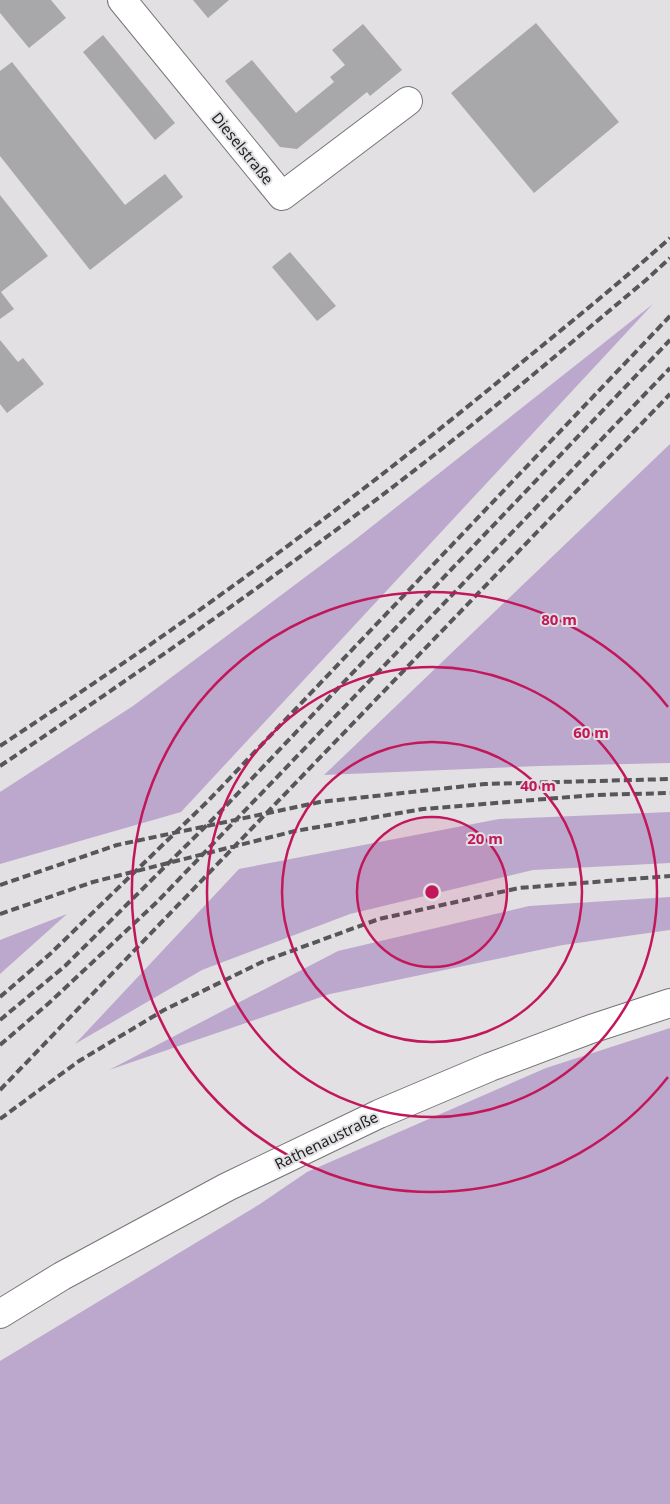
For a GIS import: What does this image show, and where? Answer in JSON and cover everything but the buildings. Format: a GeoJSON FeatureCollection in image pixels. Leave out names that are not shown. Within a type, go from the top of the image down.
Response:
{"type":"FeatureCollection","features":[{"type":"Feature","properties":{"kind":"street","name":"Dieselstraße"},"geometry":{"type":"LineString","coordinates":[[122,0],[282,196],[408,101]]}},
{"type":"Feature","properties":{"kind":"street","name":"Rathenaustraße"},"geometry":{"type":"LineString","coordinates":[[0,1314],[62,1276],[227,1187],[379,1114],[490,1067],[591,1029],[670,1003]]}},
{"type":"Feature","properties":{"kind":"shaded area"},"geometry":{"type":"Polygon","coordinates":[[[653,304],[181,812],[0,864],[0,792],[133,706],[356,539],[653,304]]]}},
{"type":"Feature","properties":{"kind":"shaded area"},"geometry":{"type":"Polygon","coordinates":[[[670,444],[670,763],[540,766],[324,775],[670,444]]]}},
{"type":"Feature","properties":{"kind":"shaded area"},"geometry":{"type":"Polygon","coordinates":[[[670,812],[670,863],[533,870],[350,914],[202,970],[75,1044],[239,869],[499,819],[670,812]]]}},
{"type":"Feature","properties":{"kind":"shaded area"},"geometry":{"type":"Polygon","coordinates":[[[670,897],[670,930],[563,945],[330,994],[109,1070],[338,951],[529,906],[670,897]]]}},
{"type":"Feature","properties":{"kind":"shaded area"},"geometry":{"type":"Polygon","coordinates":[[[67,914],[0,974],[0,940],[67,914]]]}},
{"type":"Feature","properties":{"kind":"shaded area"},"geometry":{"type":"Polygon","coordinates":[[[670,1028],[670,1504],[0,1504],[0,1361],[260,1204],[307,1172],[546,1068],[670,1028]]]}},
{"type":"Feature","properties":{"kind":"railway"},"geometry":{"type":"LineString","coordinates":[[0,746],[168,632],[337,509],[485,393],[670,238]]}},
{"type":"Feature","properties":{"kind":"railway"},"geometry":{"type":"LineString","coordinates":[[0,766],[227,609],[339,528],[523,383],[670,258]]}},
{"type":"Feature","properties":{"kind":"railway"},"geometry":{"type":"LineString","coordinates":[[0,997],[50,954],[209,800],[670,316]]}},
{"type":"Feature","properties":{"kind":"railway"},"geometry":{"type":"LineString","coordinates":[[0,1020],[65,966],[221,811],[670,340]]}},
{"type":"Feature","properties":{"kind":"railway"},"geometry":{"type":"LineString","coordinates":[[0,1045],[49,1003],[158,901],[670,368]]}},
{"type":"Feature","properties":{"kind":"railway"},"geometry":{"type":"LineString","coordinates":[[0,1090],[670,394]]}},
{"type":"Feature","properties":{"kind":"railway"},"geometry":{"type":"LineString","coordinates":[[0,885],[117,845],[320,802],[485,784],[670,779]]}},
{"type":"Feature","properties":{"kind":"railway"},"geometry":{"type":"LineString","coordinates":[[0,914],[93,882],[295,831],[423,809],[594,795],[670,793]]}},
{"type":"Feature","properties":{"kind":"railway"},"geometry":{"type":"LineString","coordinates":[[0,1119],[79,1061],[164,1010],[264,961],[379,919],[519,888],[670,876]]}}]}
